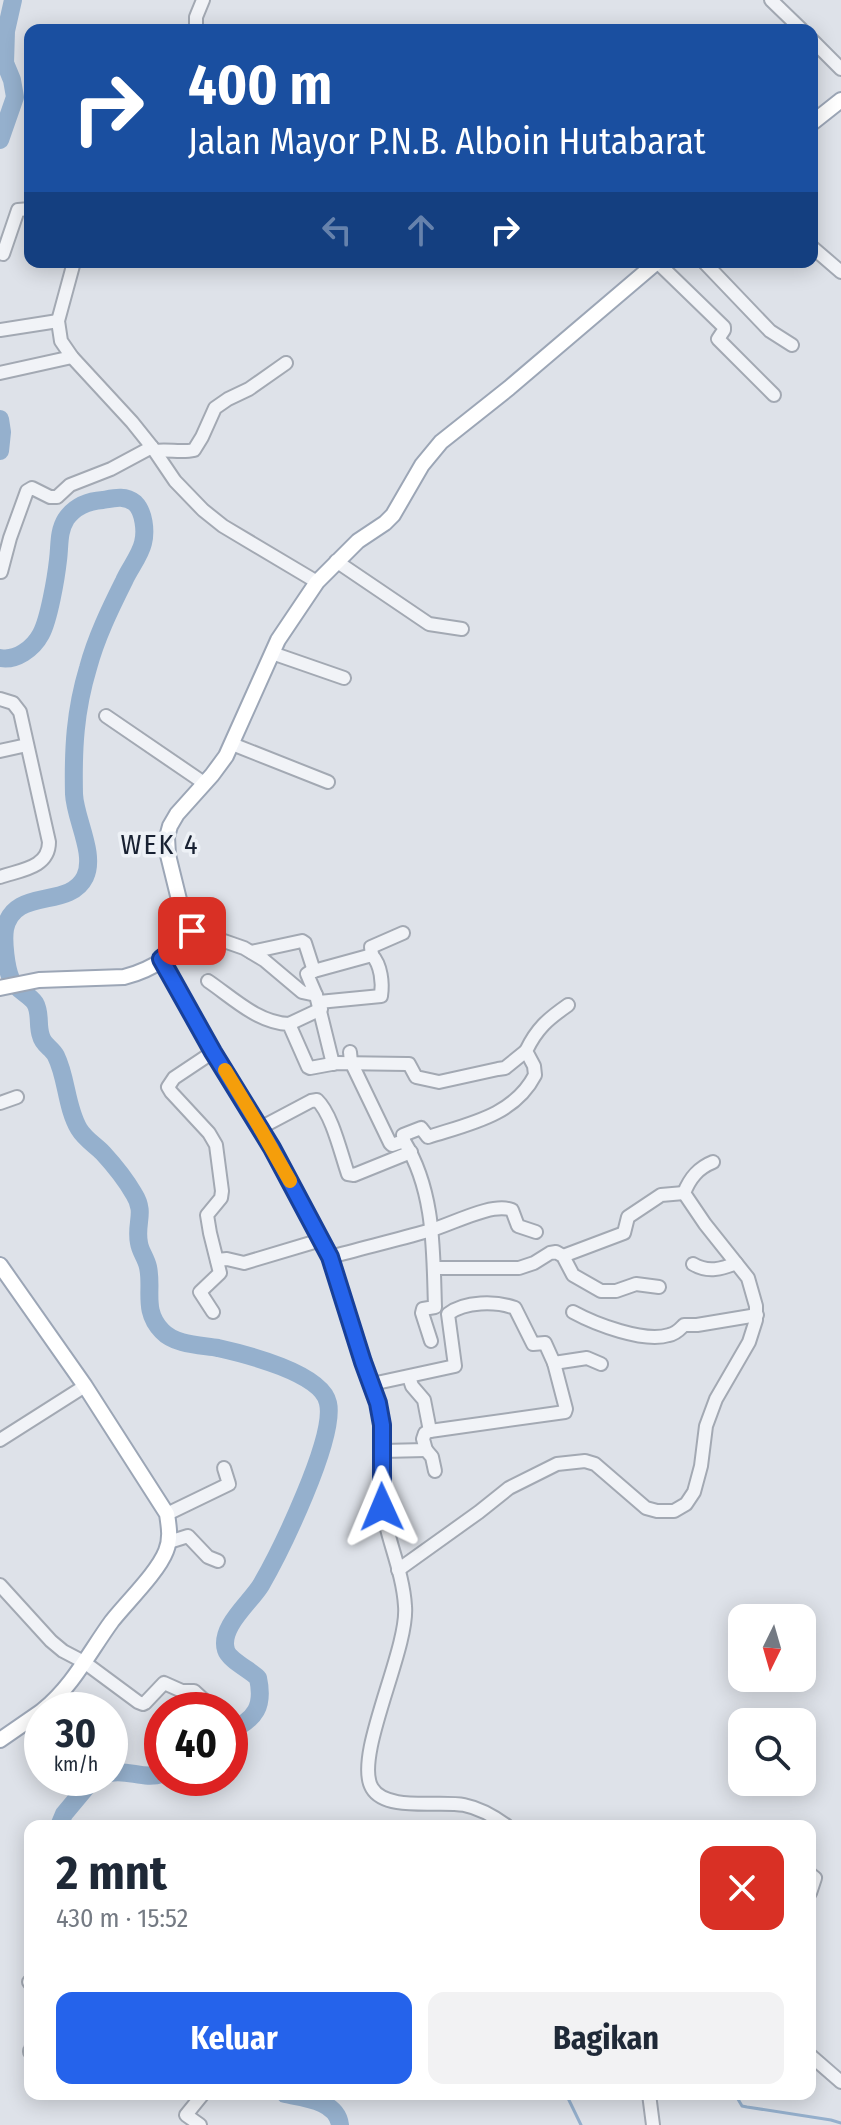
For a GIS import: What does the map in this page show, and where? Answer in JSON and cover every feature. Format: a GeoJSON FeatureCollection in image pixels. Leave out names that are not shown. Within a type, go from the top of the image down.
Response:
{"type":"FeatureCollection","features":[{"type":"Feature","properties":{"kind":"main road"},"geometry":{"type":"LineString","coordinates":[[818,118],[841,100]]}},
{"type":"Feature","properties":{"kind":"main road"},"geometry":{"type":"LineString","coordinates":[[0,988],[39,980],[124,977],[136,974],[179,945],[185,931],[168,855],[170,826],[221,764],[282,633],[317,582],[358,541],[393,515],[422,465],[441,442],[650,268]]}},
{"type":"Feature","properties":{"kind":"main road"},"geometry":{"type":"LineString","coordinates":[[0,1265],[85,1386],[167,1514],[169,1542],[161,1561],[112,1622],[63,1692]]}},
{"type":"Feature","properties":{"kind":"main road"},"geometry":{"type":"LineString","coordinates":[[0,1740],[24,1723]]}},
{"type":"Feature","properties":{"kind":"street"},"geometry":{"type":"LineString","coordinates":[[196,24],[203,0]]}},
{"type":"Feature","properties":{"kind":"street"},"geometry":{"type":"LineString","coordinates":[[771,0],[796,24]]}},
{"type":"Feature","properties":{"kind":"street"},"geometry":{"type":"LineString","coordinates":[[818,46],[841,69]]}},
{"type":"Feature","properties":{"kind":"street"},"geometry":{"type":"LineString","coordinates":[[3,254],[18,210],[24,210]]}},
{"type":"Feature","properties":{"kind":"street"},"geometry":{"type":"LineString","coordinates":[[818,252],[841,272]]}},
{"type":"Feature","properties":{"kind":"street"},"geometry":{"type":"LineString","coordinates":[[72,268],[58,321],[61,341],[72,357],[132,422],[175,481],[203,510],[223,526],[317,582]]}},
{"type":"Feature","properties":{"kind":"street"},"geometry":{"type":"LineString","coordinates":[[663,268],[724,327],[718,339],[774,395]]}},
{"type":"Feature","properties":{"kind":"street"},"geometry":{"type":"LineString","coordinates":[[710,268],[770,331],[792,345]]}},
{"type":"Feature","properties":{"kind":"street"},"geometry":{"type":"LineString","coordinates":[[0,330],[58,321]]}},
{"type":"Feature","properties":{"kind":"street"},"geometry":{"type":"LineString","coordinates":[[0,373],[72,357]]}},
{"type":"Feature","properties":{"kind":"street"},"geometry":{"type":"LineString","coordinates":[[1,572],[27,491],[32,488],[57,497],[70,485],[154,449],[194,450],[215,408],[286,363]]}},
{"type":"Feature","properties":{"kind":"street"},"geometry":{"type":"LineString","coordinates":[[336,561],[429,624],[462,629]]}},
{"type":"Feature","properties":{"kind":"street"},"geometry":{"type":"LineString","coordinates":[[272,653],[344,678]]}},
{"type":"Feature","properties":{"kind":"street"},"geometry":{"type":"LineString","coordinates":[[0,699],[9,700],[18,708],[49,849],[47,856],[39,863],[0,877]]}},
{"type":"Feature","properties":{"kind":"street"},"geometry":{"type":"LineString","coordinates":[[106,716],[204,783]]}},
{"type":"Feature","properties":{"kind":"street"},"geometry":{"type":"LineString","coordinates":[[232,744],[328,782]]}},
{"type":"Feature","properties":{"kind":"street"},"geometry":{"type":"LineString","coordinates":[[0,751],[27,745]]}},
{"type":"Feature","properties":{"kind":"street"},"geometry":{"type":"LineString","coordinates":[[185,931],[201,933],[251,952],[318,1002]]}},
{"type":"Feature","properties":{"kind":"street"},"geometry":{"type":"LineString","coordinates":[[208,981],[249,1010],[280,1024],[289,1024],[318,1002],[381,996],[378,963],[371,947],[403,933]]}},
{"type":"Feature","properties":{"kind":"street"},"geometry":{"type":"LineString","coordinates":[[251,952],[302,941],[314,971]]}},
{"type":"Feature","properties":{"kind":"street"},"geometry":{"type":"LineString","coordinates":[[333,1064],[318,1002],[307,974],[372,955]]}},
{"type":"Feature","properties":{"kind":"street"},"geometry":{"type":"LineString","coordinates":[[161,959],[260,1128],[330,1257],[378,1403],[382,1425],[382,1507],[405,1606],[404,1628],[373,1738],[369,1782],[374,1792],[384,1799],[405,1803],[464,1805],[498,1820]]}},
{"type":"Feature","properties":{"kind":"street"},"geometry":{"type":"LineString","coordinates":[[289,1024],[310,1068],[351,1057],[409,1064],[416,1077],[439,1082],[505,1068],[526,1051],[542,1024],[568,1005]]}},
{"type":"Feature","properties":{"kind":"street"},"geometry":{"type":"LineString","coordinates":[[431,1341],[422,1313],[423,1309],[435,1307],[432,1230],[423,1182],[403,1135],[421,1128],[428,1137],[504,1110],[535,1075],[526,1051]]}},
{"type":"Feature","properties":{"kind":"street"},"geometry":{"type":"LineString","coordinates":[[213,1052],[174,1078],[168,1088],[216,1145],[222,1191],[221,1198],[207,1215],[220,1275],[200,1292],[213,1312]]}},
{"type":"Feature","properties":{"kind":"street"},"geometry":{"type":"LineString","coordinates":[[351,1057],[391,1145],[408,1146]]}},
{"type":"Feature","properties":{"kind":"street"},"geometry":{"type":"LineString","coordinates":[[0,1103],[17,1097]]}},
{"type":"Feature","properties":{"kind":"street"},"geometry":{"type":"LineString","coordinates":[[260,1128],[317,1100],[322,1103],[328,1116],[348,1174],[354,1175],[408,1146]]}},
{"type":"Feature","properties":{"kind":"street"},"geometry":{"type":"LineString","coordinates":[[684,1193],[694,1175],[713,1162]]}},
{"type":"Feature","properties":{"kind":"street"},"geometry":{"type":"LineString","coordinates":[[563,1256],[624,1233],[629,1216],[661,1195],[684,1193]]}},
{"type":"Feature","properties":{"kind":"street"},"geometry":{"type":"LineString","coordinates":[[398,1570],[509,1488],[557,1464],[585,1461],[595,1464],[646,1508],[674,1511],[686,1504],[694,1492],[706,1426],[716,1399],[749,1342],[757,1315],[748,1278],[684,1193]]}},
{"type":"Feature","properties":{"kind":"street"},"geometry":{"type":"LineString","coordinates":[[330,1257],[432,1230],[485,1211],[510,1208],[518,1226],[536,1232]]}},
{"type":"Feature","properties":{"kind":"street"},"geometry":{"type":"LineString","coordinates":[[217,1260],[247,1262],[321,1240]]}},
{"type":"Feature","properties":{"kind":"street"},"geometry":{"type":"LineString","coordinates":[[434,1268],[519,1268],[550,1253],[559,1253],[573,1275],[601,1291],[616,1291],[636,1284],[659,1287]]}},
{"type":"Feature","properties":{"kind":"street"},"geometry":{"type":"LineString","coordinates":[[693,1264],[710,1270],[736,1263]]}},
{"type":"Feature","properties":{"kind":"street"},"geometry":{"type":"LineString","coordinates":[[372,1384],[455,1366],[448,1314],[471,1305],[492,1304],[515,1308],[533,1344],[545,1343],[554,1363],[565,1412],[425,1433],[426,1450],[433,1459],[435,1471]]}},
{"type":"Feature","properties":{"kind":"street"},"geometry":{"type":"LineString","coordinates":[[573,1312],[612,1329],[640,1336],[668,1336],[684,1325],[757,1315]]}},
{"type":"Feature","properties":{"kind":"street"},"geometry":{"type":"LineString","coordinates":[[554,1363],[587,1358],[601,1364]]}},
{"type":"Feature","properties":{"kind":"street"},"geometry":{"type":"LineString","coordinates":[[409,1377],[412,1386],[423,1397],[430,1431]]}},
{"type":"Feature","properties":{"kind":"street"},"geometry":{"type":"LineString","coordinates":[[0,1440],[85,1386]]}},
{"type":"Feature","properties":{"kind":"street"},"geometry":{"type":"LineString","coordinates":[[382,1451],[426,1450]]}},
{"type":"Feature","properties":{"kind":"street"},"geometry":{"type":"LineString","coordinates":[[167,1514],[229,1484],[224,1468]]}},
{"type":"Feature","properties":{"kind":"street"},"geometry":{"type":"LineString","coordinates":[[169,1542],[188,1536],[208,1557],[218,1561]]}},
{"type":"Feature","properties":{"kind":"street"},"geometry":{"type":"LineString","coordinates":[[0,1585],[63,1651],[84,1662],[140,1704],[144,1703]]}},
{"type":"Feature","properties":{"kind":"street"},"geometry":{"type":"LineString","coordinates":[[155,1692],[164,1683],[184,1692]]}},
{"type":"Feature","properties":{"kind":"street"},"geometry":{"type":"LineString","coordinates":[[816,2060],[841,2082]]}},
{"type":"Feature","properties":{"kind":"street"},"geometry":{"type":"LineString","coordinates":[[198,2100],[186,2115],[200,2125]]}},
{"type":"Feature","properties":{"kind":"street"},"geometry":{"type":"LineString","coordinates":[[650,2100],[653,2125]]}},
{"type":"Feature","properties":{"kind":"waterway"},"geometry":{"type":"LineString","coordinates":[[0,140],[15,97],[5,63],[6,31],[13,0]]}},
{"type":"Feature","properties":{"kind":"waterway"},"geometry":{"type":"LineString","coordinates":[[0,419],[0,451]]}},
{"type":"Feature","properties":{"kind":"waterway"},"geometry":{"type":"LineString","coordinates":[[0,658],[12,658],[24,653],[41,634],[52,598],[62,529],[70,514],[82,505],[97,501],[123,498],[135,503],[144,522],[143,543],[99,635],[78,715],[74,794],[87,847],[88,868],[77,887],[67,893],[19,907],[10,916],[5,929],[5,947],[11,979],[37,1007],[42,1039],[60,1065],[71,1111],[79,1129],[116,1168],[137,1201],[140,1213],[139,1243],[148,1267],[150,1308],[156,1323],[167,1336],[181,1342],[218,1348],[281,1366],[312,1383],[323,1392],[328,1403],[324,1442],[305,1495],[261,1585],[227,1633],[228,1654],[258,1678],[259,1704],[248,1720]]}},
{"type":"Feature","properties":{"kind":"waterway"},"geometry":{"type":"LineString","coordinates":[[128,1773],[144,1775]]}},
{"type":"Feature","properties":{"kind":"waterway"},"geometry":{"type":"LineString","coordinates":[[62,1820],[79,1796]]}},
{"type":"Feature","properties":{"kind":"waterway"},"geometry":{"type":"LineString","coordinates":[[312,2100],[333,2111],[340,2125]]}},
{"type":"Feature","properties":{"kind":"waterway"},"geometry":{"type":"LineString","coordinates":[[569,2100],[581,2125]]}},
{"type":"Feature","properties":{"kind":"waterway"},"geometry":{"type":"LineString","coordinates":[[738,2100],[742,2106],[841,2123]]}},
{"type":"Feature","properties":{"kind":"slow traffic"},"geometry":{"type":"LineString","coordinates":[[225,1070],[290,1181]]}},
{"type":"Feature","properties":{"kind":"district","name":"WEK 4"},"geometry":{"type":"Point","coordinates":[160,844]}},
{"type":"Feature","properties":{"kind":"route"},"geometry":{"type":"LineString","coordinates":[[192,931],[185,931],[179,945],[161,959],[272,1148],[330,1257],[378,1403],[382,1425],[382,1507]]}}]}
